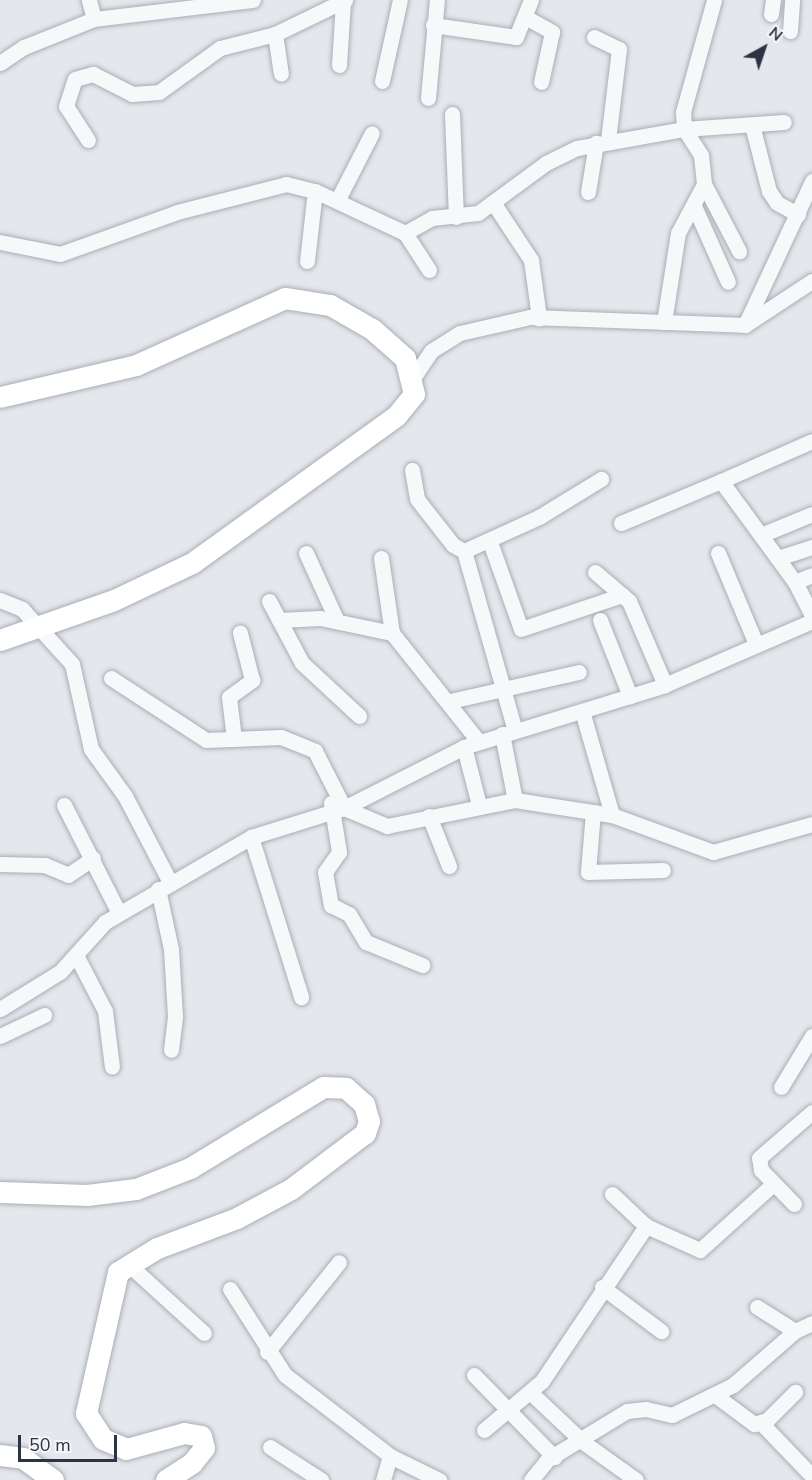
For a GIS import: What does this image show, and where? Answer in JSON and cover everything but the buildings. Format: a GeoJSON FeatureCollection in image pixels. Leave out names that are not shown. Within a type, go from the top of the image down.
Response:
{"type":"FeatureCollection","features":[{"type":"Feature","properties":{"kind":"street"},"geometry":{"type":"LineString","coordinates":[[89,0],[94,19]]}},
{"type":"Feature","properties":{"kind":"street"},"geometry":{"type":"LineString","coordinates":[[0,63],[24,47],[94,19],[254,0]]}},
{"type":"Feature","properties":{"kind":"street"},"geometry":{"type":"LineString","coordinates":[[382,81],[401,12],[399,0]]}},
{"type":"Feature","properties":{"kind":"street"},"geometry":{"type":"LineString","coordinates":[[428,98],[432,25],[436,0]]}},
{"type":"Feature","properties":{"kind":"street"},"geometry":{"type":"LineString","coordinates":[[432,25],[516,37],[527,18],[531,0]]}},
{"type":"Feature","properties":{"kind":"street"},"geometry":{"type":"LineString","coordinates":[[714,0],[683,112],[684,129],[701,154],[704,184],[739,251]]}},
{"type":"Feature","properties":{"kind":"street"},"geometry":{"type":"LineString","coordinates":[[790,31],[792,0]]}},
{"type":"Feature","properties":{"kind":"street"},"geometry":{"type":"LineString","coordinates":[[88,140],[66,106],[75,79],[93,74],[132,94],[159,92],[220,48],[275,34],[344,1],[339,66]]}},
{"type":"Feature","properties":{"kind":"street"},"geometry":{"type":"LineString","coordinates":[[527,18],[552,32],[541,82]]}},
{"type":"Feature","properties":{"kind":"street"},"geometry":{"type":"LineString","coordinates":[[275,34],[281,74]]}},
{"type":"Feature","properties":{"kind":"street"},"geometry":{"type":"LineString","coordinates":[[588,192],[602,142],[619,50],[594,37]]}},
{"type":"Feature","properties":{"kind":"street"},"geometry":{"type":"LineString","coordinates":[[452,114],[456,217]]}},
{"type":"Feature","properties":{"kind":"street"},"geometry":{"type":"LineString","coordinates":[[405,233],[432,218],[456,217],[494,204],[546,163],[602,142],[684,129],[784,122]]}},
{"type":"Feature","properties":{"kind":"street"},"geometry":{"type":"LineString","coordinates":[[752,124],[769,191],[777,203],[798,214]]}},
{"type":"Feature","properties":{"kind":"street"},"geometry":{"type":"LineString","coordinates":[[337,201],[372,133]]}},
{"type":"Feature","properties":{"kind":"street"},"geometry":{"type":"LineString","coordinates":[[745,325],[812,181]]}},
{"type":"Feature","properties":{"kind":"street"},"geometry":{"type":"LineString","coordinates":[[0,242],[60,254],[285,184],[315,191],[405,233],[429,270]]}},
{"type":"Feature","properties":{"kind":"street"},"geometry":{"type":"LineString","coordinates":[[664,322],[675,244],[704,184]]}},
{"type":"Feature","properties":{"kind":"street"},"geometry":{"type":"LineString","coordinates":[[307,261],[315,191]]}},
{"type":"Feature","properties":{"kind":"street"},"geometry":{"type":"LineString","coordinates":[[494,204],[531,260],[539,318]]}},
{"type":"Feature","properties":{"kind":"street"},"geometry":{"type":"LineString","coordinates":[[694,206],[728,282]]}},
{"type":"Feature","properties":{"kind":"street"},"geometry":{"type":"LineString","coordinates":[[411,381],[443,340],[539,318],[745,325],[812,281]]}},
{"type":"Feature","properties":{"kind":"street"},"geometry":{"type":"LineString","coordinates":[[0,397],[136,365],[285,298],[330,305],[372,329],[405,358],[414,394],[396,416],[192,562],[114,600],[0,640]]}},
{"type":"Feature","properties":{"kind":"street"},"geometry":{"type":"LineString","coordinates":[[621,523],[812,441]]}},
{"type":"Feature","properties":{"kind":"street"},"geometry":{"type":"LineString","coordinates":[[412,470],[417,499],[453,545],[464,550],[490,542],[601,479]]}},
{"type":"Feature","properties":{"kind":"street"},"geometry":{"type":"LineString","coordinates":[[721,482],[795,582],[812,616]]}},
{"type":"Feature","properties":{"kind":"street"},"geometry":{"type":"LineString","coordinates":[[761,535],[812,514]]}},
{"type":"Feature","properties":{"kind":"street"},"geometry":{"type":"LineString","coordinates":[[490,542],[521,628],[622,595]]}},
{"type":"Feature","properties":{"kind":"street"},"geometry":{"type":"LineString","coordinates":[[778,558],[812,547]]}},
{"type":"Feature","properties":{"kind":"street"},"geometry":{"type":"LineString","coordinates":[[464,550],[502,687],[509,732],[515,800]]}},
{"type":"Feature","properties":{"kind":"street"},"geometry":{"type":"LineString","coordinates":[[306,553],[337,621]]}},
{"type":"Feature","properties":{"kind":"street"},"geometry":{"type":"LineString","coordinates":[[718,553],[756,644]]}},
{"type":"Feature","properties":{"kind":"street"},"geometry":{"type":"LineString","coordinates":[[381,558],[392,633],[450,701],[479,742]]}},
{"type":"Feature","properties":{"kind":"street"},"geometry":{"type":"LineString","coordinates":[[595,572],[622,595],[665,685]]}},
{"type":"Feature","properties":{"kind":"street"},"geometry":{"type":"LineString","coordinates":[[795,582],[812,575]]}},
{"type":"Feature","properties":{"kind":"street"},"geometry":{"type":"LineString","coordinates":[[0,600],[14,603],[72,664],[91,749],[121,789],[164,885],[175,1017],[171,1050]]}},
{"type":"Feature","properties":{"kind":"street"},"geometry":{"type":"LineString","coordinates":[[269,601],[302,663],[359,716]]}},
{"type":"Feature","properties":{"kind":"street"},"geometry":{"type":"LineString","coordinates":[[279,620],[337,621],[392,633]]}},
{"type":"Feature","properties":{"kind":"street"},"geometry":{"type":"LineString","coordinates":[[600,620],[630,696]]}},
{"type":"Feature","properties":{"kind":"street"},"geometry":{"type":"LineString","coordinates":[[0,1009],[77,957],[119,913],[164,885],[251,837],[336,810],[464,747],[665,685],[812,621]]}},
{"type":"Feature","properties":{"kind":"street"},"geometry":{"type":"LineString","coordinates":[[234,739],[229,697],[252,680],[240,633]]}},
{"type":"Feature","properties":{"kind":"street"},"geometry":{"type":"LineString","coordinates":[[450,701],[502,687],[579,672]]}},
{"type":"Feature","properties":{"kind":"street"},"geometry":{"type":"LineString","coordinates":[[111,678],[206,741],[281,738],[304,745],[324,761],[333,784],[339,852],[325,872],[331,905],[349,914],[366,942],[422,964]]}},
{"type":"Feature","properties":{"kind":"street"},"geometry":{"type":"LineString","coordinates":[[582,711],[612,815]]}},
{"type":"Feature","properties":{"kind":"street"},"geometry":{"type":"LineString","coordinates":[[464,747],[479,805]]}},
{"type":"Feature","properties":{"kind":"street"},"geometry":{"type":"LineString","coordinates":[[336,810],[387,826],[479,805],[515,800],[612,815],[713,852],[812,824]]}},
{"type":"Feature","properties":{"kind":"street"},"geometry":{"type":"LineString","coordinates":[[64,805],[119,913]]}},
{"type":"Feature","properties":{"kind":"street"},"geometry":{"type":"LineString","coordinates":[[593,812],[588,872],[663,870]]}},
{"type":"Feature","properties":{"kind":"street"},"geometry":{"type":"LineString","coordinates":[[429,816],[449,866]]}},
{"type":"Feature","properties":{"kind":"street"},"geometry":{"type":"LineString","coordinates":[[251,837],[300,997]]}},
{"type":"Feature","properties":{"kind":"street"},"geometry":{"type":"LineString","coordinates":[[0,864],[45,865],[68,875],[93,858]]}},
{"type":"Feature","properties":{"kind":"street"},"geometry":{"type":"LineString","coordinates":[[77,957],[105,1011],[112,1067]]}},
{"type":"Feature","properties":{"kind":"street"},"geometry":{"type":"LineString","coordinates":[[0,1036],[44,1015]]}},
{"type":"Feature","properties":{"kind":"street"},"geometry":{"type":"LineString","coordinates":[[781,1087],[812,1036]]}},
{"type":"Feature","properties":{"kind":"street"},"geometry":{"type":"LineString","coordinates":[[0,1192],[87,1196],[136,1189],[190,1168],[323,1087],[346,1088],[364,1104],[369,1121],[365,1133],[291,1189],[127,1263],[118,1272],[86,1413],[103,1439],[126,1449],[184,1433],[201,1436],[204,1448],[192,1463],[166,1480]]}},
{"type":"Feature","properties":{"kind":"street"},"geometry":{"type":"LineString","coordinates":[[794,1204],[772,1185],[758,1165],[759,1158],[811,1110]]}},
{"type":"Feature","properties":{"kind":"street"},"geometry":{"type":"LineString","coordinates":[[612,1194],[646,1226],[700,1251],[772,1185]]}},
{"type":"Feature","properties":{"kind":"street"},"geometry":{"type":"LineString","coordinates":[[484,1430],[531,1393],[646,1226]]}},
{"type":"Feature","properties":{"kind":"street"},"geometry":{"type":"LineString","coordinates":[[267,1352],[339,1262]]}},
{"type":"Feature","properties":{"kind":"street"},"geometry":{"type":"LineString","coordinates":[[127,1263],[204,1333]]}},
{"type":"Feature","properties":{"kind":"street"},"geometry":{"type":"LineString","coordinates":[[602,1287],[661,1331]]}},
{"type":"Feature","properties":{"kind":"street"},"geometry":{"type":"LineString","coordinates":[[230,1289],[267,1352],[285,1375],[390,1456],[439,1480]]}},
{"type":"Feature","properties":{"kind":"street"},"geometry":{"type":"LineString","coordinates":[[757,1307],[795,1331]]}},
{"type":"Feature","properties":{"kind":"street"},"geometry":{"type":"LineString","coordinates":[[531,1480],[554,1457],[583,1442],[627,1411],[646,1409],[672,1415],[715,1395],[747,1376],[795,1331],[812,1323]]}},
{"type":"Feature","properties":{"kind":"street"},"geometry":{"type":"LineString","coordinates":[[474,1375],[507,1412],[554,1457]]}},
{"type":"Feature","properties":{"kind":"street"},"geometry":{"type":"LineString","coordinates":[[762,1424],[795,1392]]}},
{"type":"Feature","properties":{"kind":"street"},"geometry":{"type":"LineString","coordinates":[[531,1393],[583,1442],[636,1480]]}},
{"type":"Feature","properties":{"kind":"street"},"geometry":{"type":"LineString","coordinates":[[715,1395],[744,1420],[762,1424],[812,1476]]}},
{"type":"Feature","properties":{"kind":"street"},"geometry":{"type":"LineString","coordinates":[[270,1447],[321,1480]]}},
{"type":"Feature","properties":{"kind":"street"},"geometry":{"type":"LineString","coordinates":[[0,1455],[22,1458],[53,1480]]}},
{"type":"Feature","properties":{"kind":"street"},"geometry":{"type":"LineString","coordinates":[[383,1480],[390,1456]]}}]}
